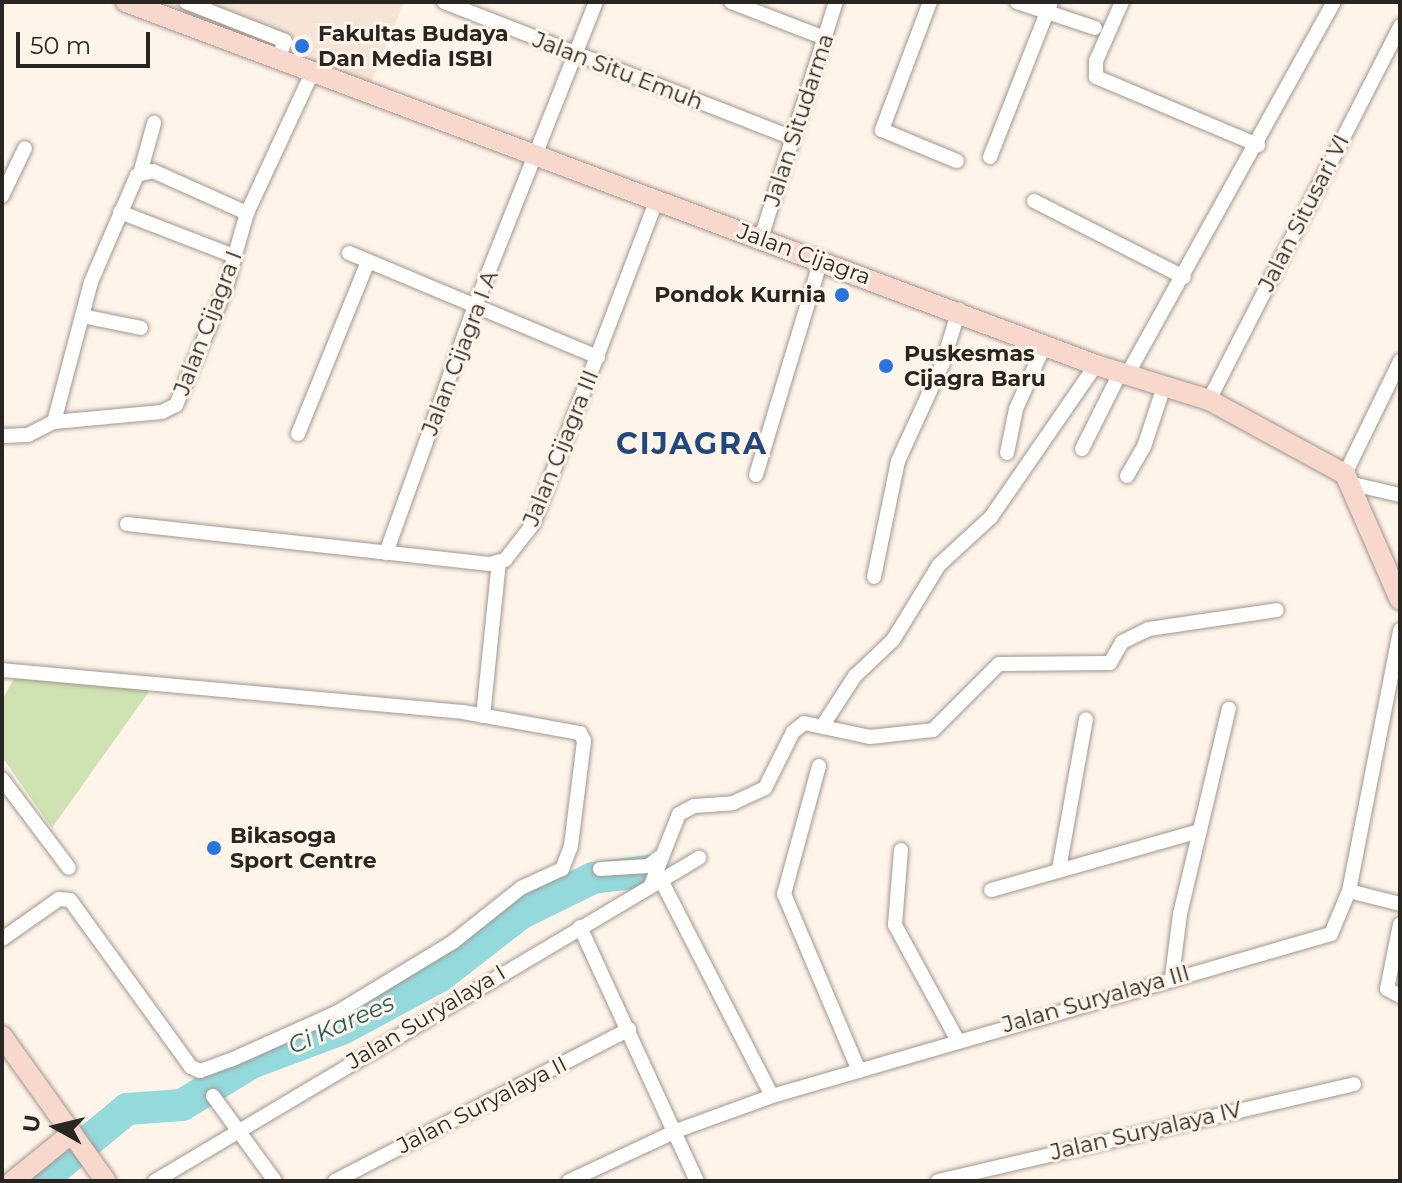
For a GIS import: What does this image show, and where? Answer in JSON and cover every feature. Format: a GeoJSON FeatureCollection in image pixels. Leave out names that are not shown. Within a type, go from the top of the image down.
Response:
{"type":"FeatureCollection","features":[{"type":"Feature","properties":{"kind":"street","name":"Jalan Cijagra"},"geometry":{"type":"LineString","coordinates":[[126,2],[311,75],[959,310],[1096,365],[1209,400],[1349,479]]}},
{"type":"Feature","properties":{"kind":"street"},"geometry":{"type":"LineString","coordinates":[[186,2],[285,41],[277,62]]}},
{"type":"Feature","properties":{"kind":"street","name":"Jalan Situ Emuh"},"geometry":{"type":"LineString","coordinates":[[444,2],[575,56],[792,138]]}},
{"type":"Feature","properties":{"kind":"street","name":"Jalan Cijagra I A"},"geometry":{"type":"LineString","coordinates":[[386,553],[475,306],[596,2]]}},
{"type":"Feature","properties":{"kind":"street"},"geometry":{"type":"LineString","coordinates":[[731,2],[825,38]]}},
{"type":"Feature","properties":{"kind":"street","name":"Jalan Situdarma"},"geometry":{"type":"LineString","coordinates":[[761,238],[836,2]]}},
{"type":"Feature","properties":{"kind":"street"},"geometry":{"type":"LineString","coordinates":[[930,2],[882,130],[957,161]]}},
{"type":"Feature","properties":{"kind":"street"},"geometry":{"type":"LineString","coordinates":[[1017,2],[1049,8],[1095,28]]}},
{"type":"Feature","properties":{"kind":"street"},"geometry":{"type":"LineString","coordinates":[[1122,2],[1096,61],[1096,77],[1258,145]]}},
{"type":"Feature","properties":{"kind":"street"},"geometry":{"type":"LineString","coordinates":[[1082,449],[1184,277],[1334,2]]}},
{"type":"Feature","properties":{"kind":"street"},"geometry":{"type":"LineString","coordinates":[[990,157],[1049,8]]}},
{"type":"Feature","properties":{"kind":"street","name":"Jalan Situsari VI"},"geometry":{"type":"LineString","coordinates":[[1209,400],[1400,26]]}},
{"type":"Feature","properties":{"kind":"street","name":"Jalan Cijagra I"},"geometry":{"type":"LineString","coordinates":[[2,436],[28,435],[54,422],[162,412],[176,405],[234,256],[247,213],[311,75]]}},
{"type":"Feature","properties":{"kind":"street"},"geometry":{"type":"LineString","coordinates":[[54,422],[82,316],[120,212],[141,170],[154,123]]}},
{"type":"Feature","properties":{"kind":"street"},"geometry":{"type":"LineString","coordinates":[[2,196],[25,148]]}},
{"type":"Feature","properties":{"kind":"street"},"geometry":{"type":"LineString","coordinates":[[141,170],[247,213]]}},
{"type":"Feature","properties":{"kind":"street","name":"Jalan Cijagra III"},"geometry":{"type":"LineString","coordinates":[[499,562],[533,524],[657,199]]}},
{"type":"Feature","properties":{"kind":"street"},"geometry":{"type":"LineString","coordinates":[[1034,201],[1184,277]]}},
{"type":"Feature","properties":{"kind":"street"},"geometry":{"type":"LineString","coordinates":[[120,212],[234,256]]}},
{"type":"Feature","properties":{"kind":"street"},"geometry":{"type":"LineString","coordinates":[[349,253],[598,357]]}},
{"type":"Feature","properties":{"kind":"street"},"geometry":{"type":"LineString","coordinates":[[756,475],[821,260]]}},
{"type":"Feature","properties":{"kind":"street"},"geometry":{"type":"LineString","coordinates":[[298,434],[368,262]]}},
{"type":"Feature","properties":{"kind":"street"},"geometry":{"type":"LineString","coordinates":[[874,577],[898,461],[942,365],[959,310]]}},
{"type":"Feature","properties":{"kind":"street"},"geometry":{"type":"LineString","coordinates":[[82,316],[141,328]]}},
{"type":"Feature","properties":{"kind":"street"},"geometry":{"type":"LineString","coordinates":[[1007,453],[1016,409],[1045,344]]}},
{"type":"Feature","properties":{"kind":"street"},"geometry":{"type":"LineString","coordinates":[[1398,594],[1349,479],[1400,361]]}},
{"type":"Feature","properties":{"kind":"street"},"geometry":{"type":"LineString","coordinates":[[823,725],[855,676],[893,640],[939,565],[991,517],[1096,365]]}},
{"type":"Feature","properties":{"kind":"street"},"geometry":{"type":"LineString","coordinates":[[1127,476],[1144,447],[1164,386]]}},
{"type":"Feature","properties":{"kind":"street"},"geometry":{"type":"LineString","coordinates":[[1349,479],[1400,495]]}},
{"type":"Feature","properties":{"kind":"street"},"geometry":{"type":"LineString","coordinates":[[127,524],[386,553],[499,562],[483,716]]}},
{"type":"Feature","properties":{"kind":"street"},"geometry":{"type":"LineString","coordinates":[[657,872],[684,809],[733,803],[765,788],[793,732],[804,723],[870,737],[933,730],[999,664],[1110,663],[1122,642],[1149,629],[1277,610]]}},
{"type":"Feature","properties":{"kind":"street","name":"Jalan Suryalaya III"},"geometry":{"type":"LineString","coordinates":[[569,1181],[676,1131],[772,1096],[1172,977],[1323,938],[1336,928],[1349,891],[1400,630]]}},
{"type":"Feature","properties":{"kind":"street"},"geometry":{"type":"LineString","coordinates":[[2,670],[483,716],[584,736],[564,867],[521,888],[453,942],[336,1013],[200,1071],[191,1067],[70,900],[59,899],[2,939]]}},
{"type":"Feature","properties":{"kind":"street"},"geometry":{"type":"LineString","coordinates":[[1172,977],[1199,831],[1229,709]]}},
{"type":"Feature","properties":{"kind":"street"},"geometry":{"type":"LineString","coordinates":[[1059,869],[1086,719]]}},
{"type":"Feature","properties":{"kind":"street"},"geometry":{"type":"LineString","coordinates":[[819,766],[785,900],[859,1071]]}},
{"type":"Feature","properties":{"kind":"street"},"geometry":{"type":"LineString","coordinates":[[2,779],[69,868]]}},
{"type":"Feature","properties":{"kind":"street"},"geometry":{"type":"LineString","coordinates":[[991,890],[1199,831]]}},
{"type":"Feature","properties":{"kind":"street"},"geometry":{"type":"LineString","coordinates":[[901,850],[895,925],[957,1039]]}},
{"type":"Feature","properties":{"kind":"street","name":"Jalan Suryalaya I"},"geometry":{"type":"LineString","coordinates":[[155,1181],[237,1129],[580,927],[657,872],[699,858]]}},
{"type":"Feature","properties":{"kind":"street"},"geometry":{"type":"LineString","coordinates":[[600,869],[648,866],[657,872],[772,1096]]}},
{"type":"Feature","properties":{"kind":"street"},"geometry":{"type":"LineString","coordinates":[[1349,891],[1400,904]]}},
{"type":"Feature","properties":{"kind":"street"},"geometry":{"type":"LineString","coordinates":[[1400,924],[1387,989],[1400,996]]}},
{"type":"Feature","properties":{"kind":"street"},"geometry":{"type":"LineString","coordinates":[[580,927],[697,1181]]}},
{"type":"Feature","properties":{"kind":"street","name":"Jalan Suryalaya II"},"geometry":{"type":"LineString","coordinates":[[335,1181],[629,1029]]}},
{"type":"Feature","properties":{"kind":"street"},"geometry":{"type":"LineString","coordinates":[[2,1036],[75,1137],[97,1175]]}},
{"type":"Feature","properties":{"kind":"street","name":"Jalan Suryalaya IV"},"geometry":{"type":"LineString","coordinates":[[938,1181],[982,1175],[1354,1084]]}},
{"type":"Feature","properties":{"kind":"street"},"geometry":{"type":"LineString","coordinates":[[213,1096],[275,1181]]}},
{"type":"Feature","properties":{"kind":"street"},"geometry":{"type":"LineString","coordinates":[[13,1181],[75,1137]]}},
{"type":"Feature","properties":{"kind":"shaded area"},"geometry":{"type":"Polygon","coordinates":[[[155,2],[404,2],[370,86],[155,2]]]}},
{"type":"Feature","properties":{"kind":"green space"},"geometry":{"type":"Polygon","coordinates":[[[15,677],[153,686],[52,828],[2,757],[2,700],[15,677]]]}},
{"type":"Feature","properties":{"kind":"waterway","name":"Ci Karees"},"geometry":{"type":"LineString","coordinates":[[40,1181],[127,1109],[182,1105],[251,1063],[344,1028],[440,976],[520,914],[593,878],[648,871]]}},
{"type":"Feature","properties":{"kind":"place","name":"Fakultas Budaya Dan Media ISBI"},"geometry":{"type":"Point","coordinates":[302,46]}},
{"type":"Feature","properties":{"kind":"place","name":"Pondok Kurnia"},"geometry":{"type":"Point","coordinates":[842,295]}},
{"type":"Feature","properties":{"kind":"place","name":"Puskesmas Cijagra Baru"},"geometry":{"type":"Point","coordinates":[886,366]}},
{"type":"Feature","properties":{"kind":"place","name":"Bikasoga Sport Centre"},"geometry":{"type":"Point","coordinates":[214,848]}},
{"type":"Feature","properties":{"kind":"district","name":"CIJAGRA"},"geometry":{"type":"Point","coordinates":[692,444]}}]}
